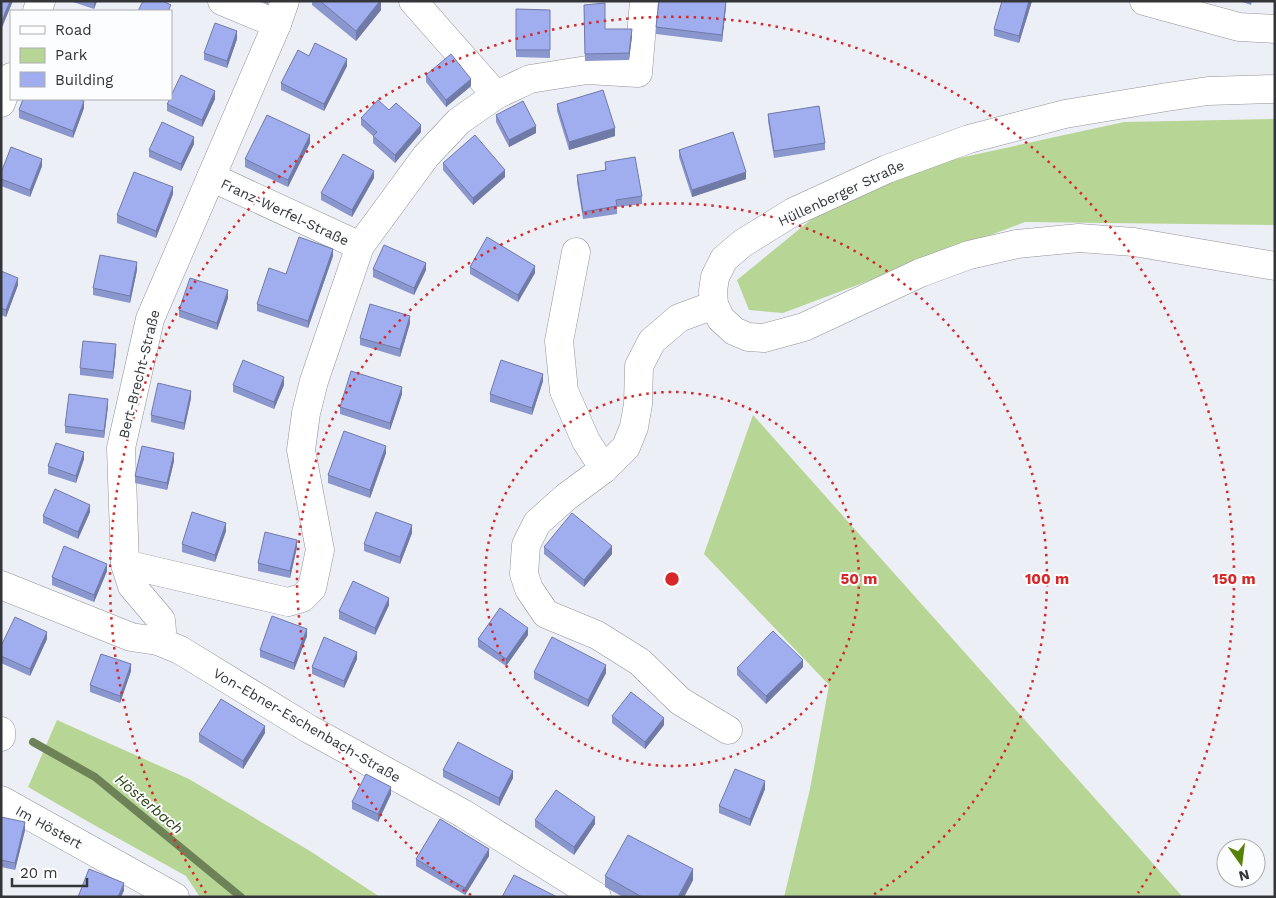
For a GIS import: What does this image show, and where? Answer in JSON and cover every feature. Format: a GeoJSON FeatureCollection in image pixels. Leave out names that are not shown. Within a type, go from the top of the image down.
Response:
{"type":"FeatureCollection","features":[{"type":"Feature","properties":{"kind":"street"},"geometry":{"type":"LineString","coordinates":[[222,1],[281,13]]}},
{"type":"Feature","properties":{"kind":"street"},"geometry":{"type":"LineString","coordinates":[[413,1],[496,95]]}},
{"type":"Feature","properties":{"kind":"street"},"geometry":{"type":"LineString","coordinates":[[125,564],[288,602],[302,598],[312,588],[320,550],[301,450],[306,413],[314,381],[360,246],[426,156],[459,121],[496,95],[530,79],[540,77],[587,70],[638,73],[644,1]]}},
{"type":"Feature","properties":{"kind":"street"},"geometry":{"type":"LineString","coordinates":[[1144,1],[1239,27],[1275,29]]}},
{"type":"Feature","properties":{"kind":"street","name":"Bert-Brecht-Straße"},"geometry":{"type":"LineString","coordinates":[[158,641],[162,631],[161,620],[132,586],[125,564],[121,448],[150,319],[281,13]]}},
{"type":"Feature","properties":{"kind":"street"},"geometry":{"type":"LineString","coordinates":[[1,103],[10,80]]}},
{"type":"Feature","properties":{"kind":"street","name":"Hüllenberger Straße"},"geometry":{"type":"LineString","coordinates":[[714,305],[715,277],[724,259],[743,243],[793,212],[887,169],[969,139],[1064,114],[1208,92],[1275,89]]}},
{"type":"Feature","properties":{"kind":"street","name":"Franz-Werfel-Straße"},"geometry":{"type":"LineString","coordinates":[[211,178],[360,246]]}},
{"type":"Feature","properties":{"kind":"street"},"geometry":{"type":"LineString","coordinates":[[728,730],[680,701],[640,662],[598,635],[546,614],[529,589],[524,574],[526,546],[537,523],[566,497],[604,469],[626,447],[634,427],[638,404],[639,366],[652,341],[679,318],[714,305],[721,319],[734,331],[748,337],[764,338],[804,327],[920,273],[969,255],[1017,244],[1079,238],[1134,242],[1275,266]]}},
{"type":"Feature","properties":{"kind":"street"},"geometry":{"type":"LineString","coordinates":[[576,252],[559,342],[564,391],[586,441],[604,469]]}},
{"type":"Feature","properties":{"kind":"street","name":"Von-Ebner-Eschenbach-Straße"},"geometry":{"type":"LineString","coordinates":[[1,586],[131,637],[158,641],[180,650],[309,729],[464,814],[597,897]]}},
{"type":"Feature","properties":{"kind":"street"},"geometry":{"type":"LineString","coordinates":[[1,731],[1,737]]}},
{"type":"Feature","properties":{"kind":"street","name":"Im Höstert"},"geometry":{"type":"LineString","coordinates":[[1,800],[175,897]]}},
{"type":"Feature","properties":{"kind":"green space"},"geometry":{"type":"Polygon","coordinates":[[[1275,119],[1275,225],[1025,222],[783,313],[749,310],[737,280],[819,213],[941,162],[1124,122],[1275,119]]]}},
{"type":"Feature","properties":{"kind":"green space"},"geometry":{"type":"Polygon","coordinates":[[[753,415],[1183,897],[784,897],[810,789],[829,685],[704,554],[753,415]]]}},
{"type":"Feature","properties":{"kind":"green space"},"geometry":{"type":"Polygon","coordinates":[[[57,720],[189,779],[310,851],[380,897],[200,897],[186,876],[28,787],[57,720]]]}},
{"type":"Feature","properties":{"kind":"building"},"geometry":{"type":"Polygon","coordinates":[[[1,1],[10,1],[1,23],[1,1]]]}},
{"type":"Feature","properties":{"kind":"building"},"geometry":{"type":"Polygon","coordinates":[[[143,1],[163,1],[171,5],[168,10],[138,10],[143,1]]]}},
{"type":"Feature","properties":{"kind":"building"},"geometry":{"type":"Polygon","coordinates":[[[320,1],[380,1],[356,31],[320,1]]]}},
{"type":"Feature","properties":{"kind":"building"},"geometry":{"type":"Polygon","coordinates":[[[659,1],[726,1],[722,35],[656,27],[659,1]]]}},
{"type":"Feature","properties":{"kind":"building"},"geometry":{"type":"Polygon","coordinates":[[[1002,1],[1029,1],[1019,36],[994,29],[1002,1]]]}},
{"type":"Feature","properties":{"kind":"building"},"geometry":{"type":"Polygon","coordinates":[[[605,3],[605,29],[632,29],[629,53],[585,54],[584,5],[605,3]]]}},
{"type":"Feature","properties":{"kind":"building"},"geometry":{"type":"Polygon","coordinates":[[[516,9],[550,10],[550,50],[516,50],[516,9]]]}},
{"type":"Feature","properties":{"kind":"building"},"geometry":{"type":"Polygon","coordinates":[[[215,23],[237,31],[227,61],[204,53],[215,23]]]}},
{"type":"Feature","properties":{"kind":"building"},"geometry":{"type":"Polygon","coordinates":[[[315,43],[347,59],[324,104],[281,83],[298,50],[309,56],[315,43]]]}},
{"type":"Feature","properties":{"kind":"building"},"geometry":{"type":"Polygon","coordinates":[[[451,54],[471,79],[446,100],[426,75],[451,54]]]}},
{"type":"Feature","properties":{"kind":"building"},"geometry":{"type":"Polygon","coordinates":[[[181,75],[215,91],[202,120],[167,104],[169,100],[172,100],[172,94],[181,75]]]}},
{"type":"Feature","properties":{"kind":"building"},"geometry":{"type":"Polygon","coordinates":[[[603,90],[615,128],[569,142],[557,104],[603,90]]]}},
{"type":"Feature","properties":{"kind":"building"},"geometry":{"type":"Polygon","coordinates":[[[23,100],[84,101],[73,131],[19,110],[23,100]]]}},
{"type":"Feature","properties":{"kind":"building"},"geometry":{"type":"Polygon","coordinates":[[[378,100],[389,110],[396,103],[421,125],[395,155],[373,136],[377,132],[361,118],[378,100]]]}},
{"type":"Feature","properties":{"kind":"building"},"geometry":{"type":"Polygon","coordinates":[[[523,101],[536,126],[509,140],[496,115],[523,101]]]}},
{"type":"Feature","properties":{"kind":"building"},"geometry":{"type":"Polygon","coordinates":[[[819,106],[825,143],[774,151],[768,114],[819,106]]]}},
{"type":"Feature","properties":{"kind":"building"},"geometry":{"type":"Polygon","coordinates":[[[267,115],[310,135],[288,180],[245,159],[267,115]]]}},
{"type":"Feature","properties":{"kind":"building"},"geometry":{"type":"Polygon","coordinates":[[[162,122],[194,137],[181,164],[149,150],[162,122]]]}},
{"type":"Feature","properties":{"kind":"building"},"geometry":{"type":"Polygon","coordinates":[[[733,132],[746,172],[692,190],[679,150],[733,132]]]}},
{"type":"Feature","properties":{"kind":"building"},"geometry":{"type":"Polygon","coordinates":[[[475,135],[505,170],[473,198],[443,163],[475,135]]]}},
{"type":"Feature","properties":{"kind":"building"},"geometry":{"type":"Polygon","coordinates":[[[11,147],[42,159],[30,190],[1,179],[1,173],[11,147]]]}},
{"type":"Feature","properties":{"kind":"building"},"geometry":{"type":"Polygon","coordinates":[[[343,154],[374,171],[352,210],[321,193],[343,154]]]}},
{"type":"Feature","properties":{"kind":"building"},"geometry":{"type":"Polygon","coordinates":[[[635,157],[642,196],[616,200],[617,206],[583,212],[577,175],[606,170],[605,162],[635,157]]]}},
{"type":"Feature","properties":{"kind":"building"},"geometry":{"type":"Polygon","coordinates":[[[134,172],[173,187],[156,231],[117,215],[134,172]]]}},
{"type":"Feature","properties":{"kind":"building"},"geometry":{"type":"Polygon","coordinates":[[[299,237],[333,249],[308,321],[257,304],[269,268],[286,274],[299,237]]]}},
{"type":"Feature","properties":{"kind":"building"},"geometry":{"type":"Polygon","coordinates":[[[487,237],[535,266],[518,295],[470,267],[487,237]]]}},
{"type":"Feature","properties":{"kind":"building"},"geometry":{"type":"Polygon","coordinates":[[[384,245],[426,263],[414,288],[373,269],[384,245]]]}},
{"type":"Feature","properties":{"kind":"building"},"geometry":{"type":"Polygon","coordinates":[[[100,255],[137,262],[130,296],[93,288],[100,255]]]}},
{"type":"Feature","properties":{"kind":"building"},"geometry":{"type":"Polygon","coordinates":[[[1,271],[18,278],[6,310],[1,308],[1,271]]]}},
{"type":"Feature","properties":{"kind":"building"},"geometry":{"type":"Polygon","coordinates":[[[190,278],[228,290],[217,323],[179,310],[190,278]]]}},
{"type":"Feature","properties":{"kind":"building"},"geometry":{"type":"Polygon","coordinates":[[[370,304],[410,316],[400,349],[360,338],[370,304]]]}},
{"type":"Feature","properties":{"kind":"building"},"geometry":{"type":"Polygon","coordinates":[[[83,341],[116,344],[113,372],[80,368],[83,341]]]}},
{"type":"Feature","properties":{"kind":"building"},"geometry":{"type":"Polygon","coordinates":[[[243,360],[284,377],[274,402],[233,385],[243,360]]]}},
{"type":"Feature","properties":{"kind":"building"},"geometry":{"type":"Polygon","coordinates":[[[501,360],[543,374],[532,408],[490,394],[501,360]]]}},
{"type":"Feature","properties":{"kind":"building"},"geometry":{"type":"Polygon","coordinates":[[[351,371],[402,387],[390,423],[340,407],[351,371]]]}},
{"type":"Feature","properties":{"kind":"building"},"geometry":{"type":"Polygon","coordinates":[[[158,383],[191,391],[184,423],[151,415],[158,383]]]}},
{"type":"Feature","properties":{"kind":"building"},"geometry":{"type":"Polygon","coordinates":[[[69,394],[108,399],[104,431],[65,426],[69,394]]]}},
{"type":"Feature","properties":{"kind":"building"},"geometry":{"type":"Polygon","coordinates":[[[344,431],[386,446],[370,490],[328,475],[344,431]]]}},
{"type":"Feature","properties":{"kind":"building"},"geometry":{"type":"Polygon","coordinates":[[[56,443],[84,452],[76,476],[48,466],[56,443]]]}},
{"type":"Feature","properties":{"kind":"building"},"geometry":{"type":"Polygon","coordinates":[[[142,446],[174,453],[167,483],[135,476],[142,446]]]}},
{"type":"Feature","properties":{"kind":"building"},"geometry":{"type":"Polygon","coordinates":[[[55,489],[90,505],[78,532],[43,516],[55,489]]]}},
{"type":"Feature","properties":{"kind":"building"},"geometry":{"type":"Polygon","coordinates":[[[192,512],[226,523],[215,555],[182,544],[192,512]]]}},
{"type":"Feature","properties":{"kind":"building"},"geometry":{"type":"Polygon","coordinates":[[[376,512],[412,525],[400,557],[364,544],[376,512]]]}},
{"type":"Feature","properties":{"kind":"building"},"geometry":{"type":"Polygon","coordinates":[[[572,513],[612,546],[584,580],[544,547],[572,513]]]}},
{"type":"Feature","properties":{"kind":"building"},"geometry":{"type":"Polygon","coordinates":[[[265,532],[297,540],[290,571],[258,563],[265,532]]]}},
{"type":"Feature","properties":{"kind":"building"},"geometry":{"type":"Polygon","coordinates":[[[64,546],[107,564],[94,595],[52,577],[64,546]]]}},
{"type":"Feature","properties":{"kind":"building"},"geometry":{"type":"Polygon","coordinates":[[[353,581],[389,598],[375,628],[339,611],[353,581]]]}},
{"type":"Feature","properties":{"kind":"building"},"geometry":{"type":"Polygon","coordinates":[[[500,608],[528,628],[506,659],[478,639],[500,608]]]}},
{"type":"Feature","properties":{"kind":"building"},"geometry":{"type":"Polygon","coordinates":[[[272,616],[307,629],[294,663],[260,650],[272,616]]]}},
{"type":"Feature","properties":{"kind":"building"},"geometry":{"type":"Polygon","coordinates":[[[15,617],[47,632],[30,669],[1,656],[1,646],[15,617]]]}},
{"type":"Feature","properties":{"kind":"building"},"geometry":{"type":"Polygon","coordinates":[[[773,631],[803,660],[766,696],[737,668],[773,631]]]}},
{"type":"Feature","properties":{"kind":"building"},"geometry":{"type":"Polygon","coordinates":[[[324,637],[357,652],[344,681],[312,667],[324,637]]]}},
{"type":"Feature","properties":{"kind":"building"},"geometry":{"type":"Polygon","coordinates":[[[552,637],[606,665],[588,700],[534,672],[552,637]]]}},
{"type":"Feature","properties":{"kind":"building"},"geometry":{"type":"Polygon","coordinates":[[[101,654],[131,664],[120,696],[90,685],[101,654]]]}},
{"type":"Feature","properties":{"kind":"building"},"geometry":{"type":"Polygon","coordinates":[[[631,692],[664,718],[645,742],[612,716],[631,692]]]}},
{"type":"Feature","properties":{"kind":"building"},"geometry":{"type":"Polygon","coordinates":[[[221,699],[265,726],[243,761],[199,734],[221,699]]]}},
{"type":"Feature","properties":{"kind":"building"},"geometry":{"type":"Polygon","coordinates":[[[458,742],[513,771],[499,798],[443,770],[458,742]]]}},
{"type":"Feature","properties":{"kind":"building"},"geometry":{"type":"Polygon","coordinates":[[[735,769],[765,781],[750,819],[719,806],[735,769]]]}},
{"type":"Feature","properties":{"kind":"building"},"geometry":{"type":"Polygon","coordinates":[[[366,774],[391,787],[378,814],[352,802],[366,774]]]}},
{"type":"Feature","properties":{"kind":"building"},"geometry":{"type":"Polygon","coordinates":[[[556,790],[595,817],[574,847],[535,820],[556,790]]]}},
{"type":"Feature","properties":{"kind":"building"},"geometry":{"type":"Polygon","coordinates":[[[1,817],[25,822],[15,863],[1,860],[1,817]]]}},
{"type":"Feature","properties":{"kind":"building"},"geometry":{"type":"Polygon","coordinates":[[[440,819],[489,849],[465,888],[416,859],[440,819]]]}},
{"type":"Feature","properties":{"kind":"building"},"geometry":{"type":"Polygon","coordinates":[[[628,835],[693,869],[678,897],[642,897],[605,876],[628,835]]]}},
{"type":"Feature","properties":{"kind":"building"},"geometry":{"type":"Polygon","coordinates":[[[89,869],[124,883],[118,897],[78,897],[89,869]]]}},
{"type":"Feature","properties":{"kind":"building"},"geometry":{"type":"Polygon","coordinates":[[[514,875],[557,897],[502,897],[514,875]]]}},
{"type":"Feature","properties":{"kind":"waterway","name":"Hösterbach"},"geometry":{"type":"LineString","coordinates":[[33,742],[95,777],[241,897]]}}]}
